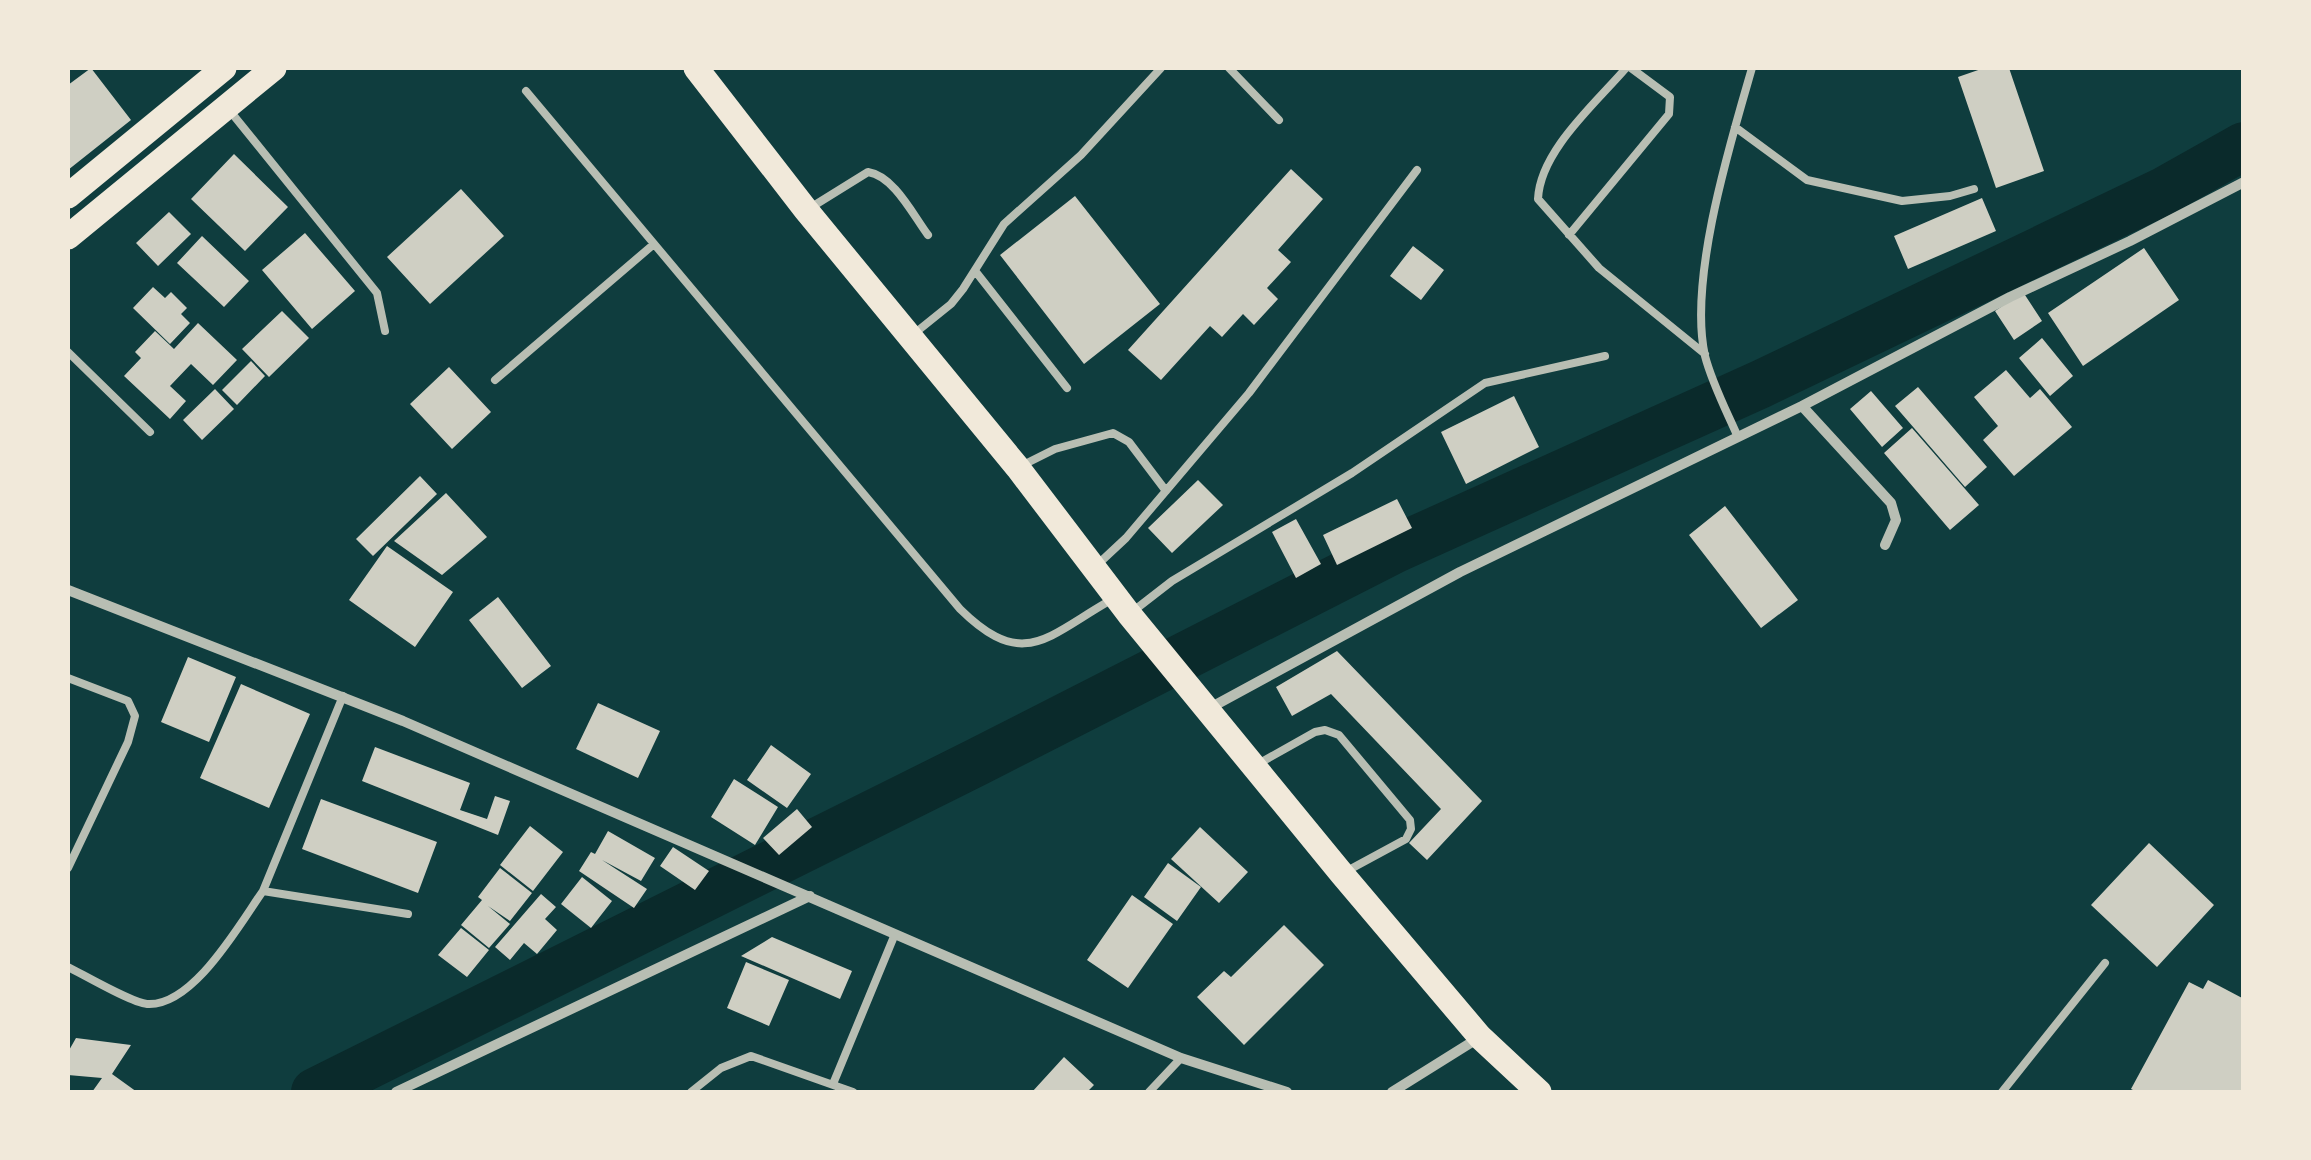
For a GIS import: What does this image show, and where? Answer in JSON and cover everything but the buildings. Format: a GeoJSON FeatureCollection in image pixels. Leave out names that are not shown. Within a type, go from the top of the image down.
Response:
{"type":"FeatureCollection","features":[{"type":"Feature","properties":{"kind":"highway"},"geometry":{"type":"LineString","coordinates":[[68,196],[224,68]]}},
{"type":"Feature","properties":{"kind":"highway"},"geometry":{"type":"LineString","coordinates":[[68,237],[274,68]]}},
{"type":"Feature","properties":{"kind":"highway"},"geometry":{"type":"LineString","coordinates":[[696,68],[806,210],[1018,468],[1092,569],[1342,874],[1480,1037],[1539,1092]]}},
{"type":"Feature","properties":{"kind":"street"},"geometry":{"type":"LineString","coordinates":[[1204,704],[1460,572],[1802,406],[2010,297],[2244,182]]}},
{"type":"Feature","properties":{"kind":"street"},"geometry":{"type":"LineString","coordinates":[[1802,406],[1891,504],[1896,520],[1885,545]]}},
{"type":"Feature","properties":{"kind":"street"},"geometry":{"type":"LineString","coordinates":[[68,590],[343,696],[1181,1058],[1287,1092]]}},
{"type":"Feature","properties":{"kind":"street"},"geometry":{"type":"LineString","coordinates":[[396,1092],[810,896]]}},
{"type":"Feature","properties":{"kind":"street"},"geometry":{"type":"LineString","coordinates":[[1392,1092],[1480,1037]]}},
{"type":"Feature","properties":{"kind":"lane"},"geometry":{"type":"LineString","coordinates":[[912,336],[951,304],[976,272],[1004,224],[1081,155],[1161,68]]}},
{"type":"Feature","properties":{"kind":"lane"},"geometry":{"type":"LineString","coordinates":[[1229,68],[1279,120]]}},
{"type":"Feature","properties":{"kind":"lane"},"geometry":{"type":"LineString","coordinates":[[1568,235],[1669,114],[1670,97],[1628,68],[1550,156],[1539,178],[1538,199],[1568,235],[1599,268],[1705,354]]}},
{"type":"Feature","properties":{"kind":"lane"},"geometry":{"type":"LineString","coordinates":[[1737,435],[1705,354],[1702,284],[1735,127],[1752,68]]}},
{"type":"Feature","properties":{"kind":"lane"},"geometry":{"type":"LineString","coordinates":[[526,91],[979,628],[1004,642],[1032,646],[1172,581],[1352,473],[1485,383],[1606,356]]}},
{"type":"Feature","properties":{"kind":"lane"},"geometry":{"type":"LineString","coordinates":[[227,107],[377,293],[385,331]]}},
{"type":"Feature","properties":{"kind":"lane"},"geometry":{"type":"LineString","coordinates":[[1735,127],[1807,180],[1902,202],[1950,196],[1974,188]]}},
{"type":"Feature","properties":{"kind":"lane"},"geometry":{"type":"LineString","coordinates":[[1092,569],[1126,538],[1249,394],[1416,170]]}},
{"type":"Feature","properties":{"kind":"lane"},"geometry":{"type":"LineString","coordinates":[[806,210],[868,172],[888,183],[928,235]]}},
{"type":"Feature","properties":{"kind":"lane"},"geometry":{"type":"LineString","coordinates":[[495,380],[654,244]]}},
{"type":"Feature","properties":{"kind":"lane"},"geometry":{"type":"LineString","coordinates":[[976,272],[1067,388]]}},
{"type":"Feature","properties":{"kind":"lane"},"geometry":{"type":"LineString","coordinates":[[68,352],[150,432]]}},
{"type":"Feature","properties":{"kind":"lane"},"geometry":{"type":"LineString","coordinates":[[1018,468],[1055,448],[1113,433],[1130,442],[1166,491]]}},
{"type":"Feature","properties":{"kind":"lane"},"geometry":{"type":"LineString","coordinates":[[68,678],[128,702],[135,716],[128,742],[68,868]]}},
{"type":"Feature","properties":{"kind":"lane"},"geometry":{"type":"LineString","coordinates":[[68,967],[146,1004],[176,998],[211,964],[262,892],[343,696]]}},
{"type":"Feature","properties":{"kind":"lane"},"geometry":{"type":"LineString","coordinates":[[1254,766],[1314,732],[1325,730],[1340,735],[1410,820],[1406,839],[1342,874]]}},
{"type":"Feature","properties":{"kind":"lane"},"geometry":{"type":"LineString","coordinates":[[262,892],[408,914]]}},
{"type":"Feature","properties":{"kind":"lane"},"geometry":{"type":"LineString","coordinates":[[832,1084],[895,934]]}},
{"type":"Feature","properties":{"kind":"lane"},"geometry":{"type":"LineString","coordinates":[[2002,1092],[2104,964]]}},
{"type":"Feature","properties":{"kind":"lane"},"geometry":{"type":"LineString","coordinates":[[691,1092],[721,1068],[751,1056],[853,1092]]}},
{"type":"Feature","properties":{"kind":"lane"},"geometry":{"type":"LineString","coordinates":[[1149,1092],[1181,1058]]}},
{"type":"Feature","properties":{"kind":"waterway"},"geometry":{"type":"LineString","coordinates":[[315,1092],[1395,549],[1761,384],[2164,191],[2244,146]]}}]}
